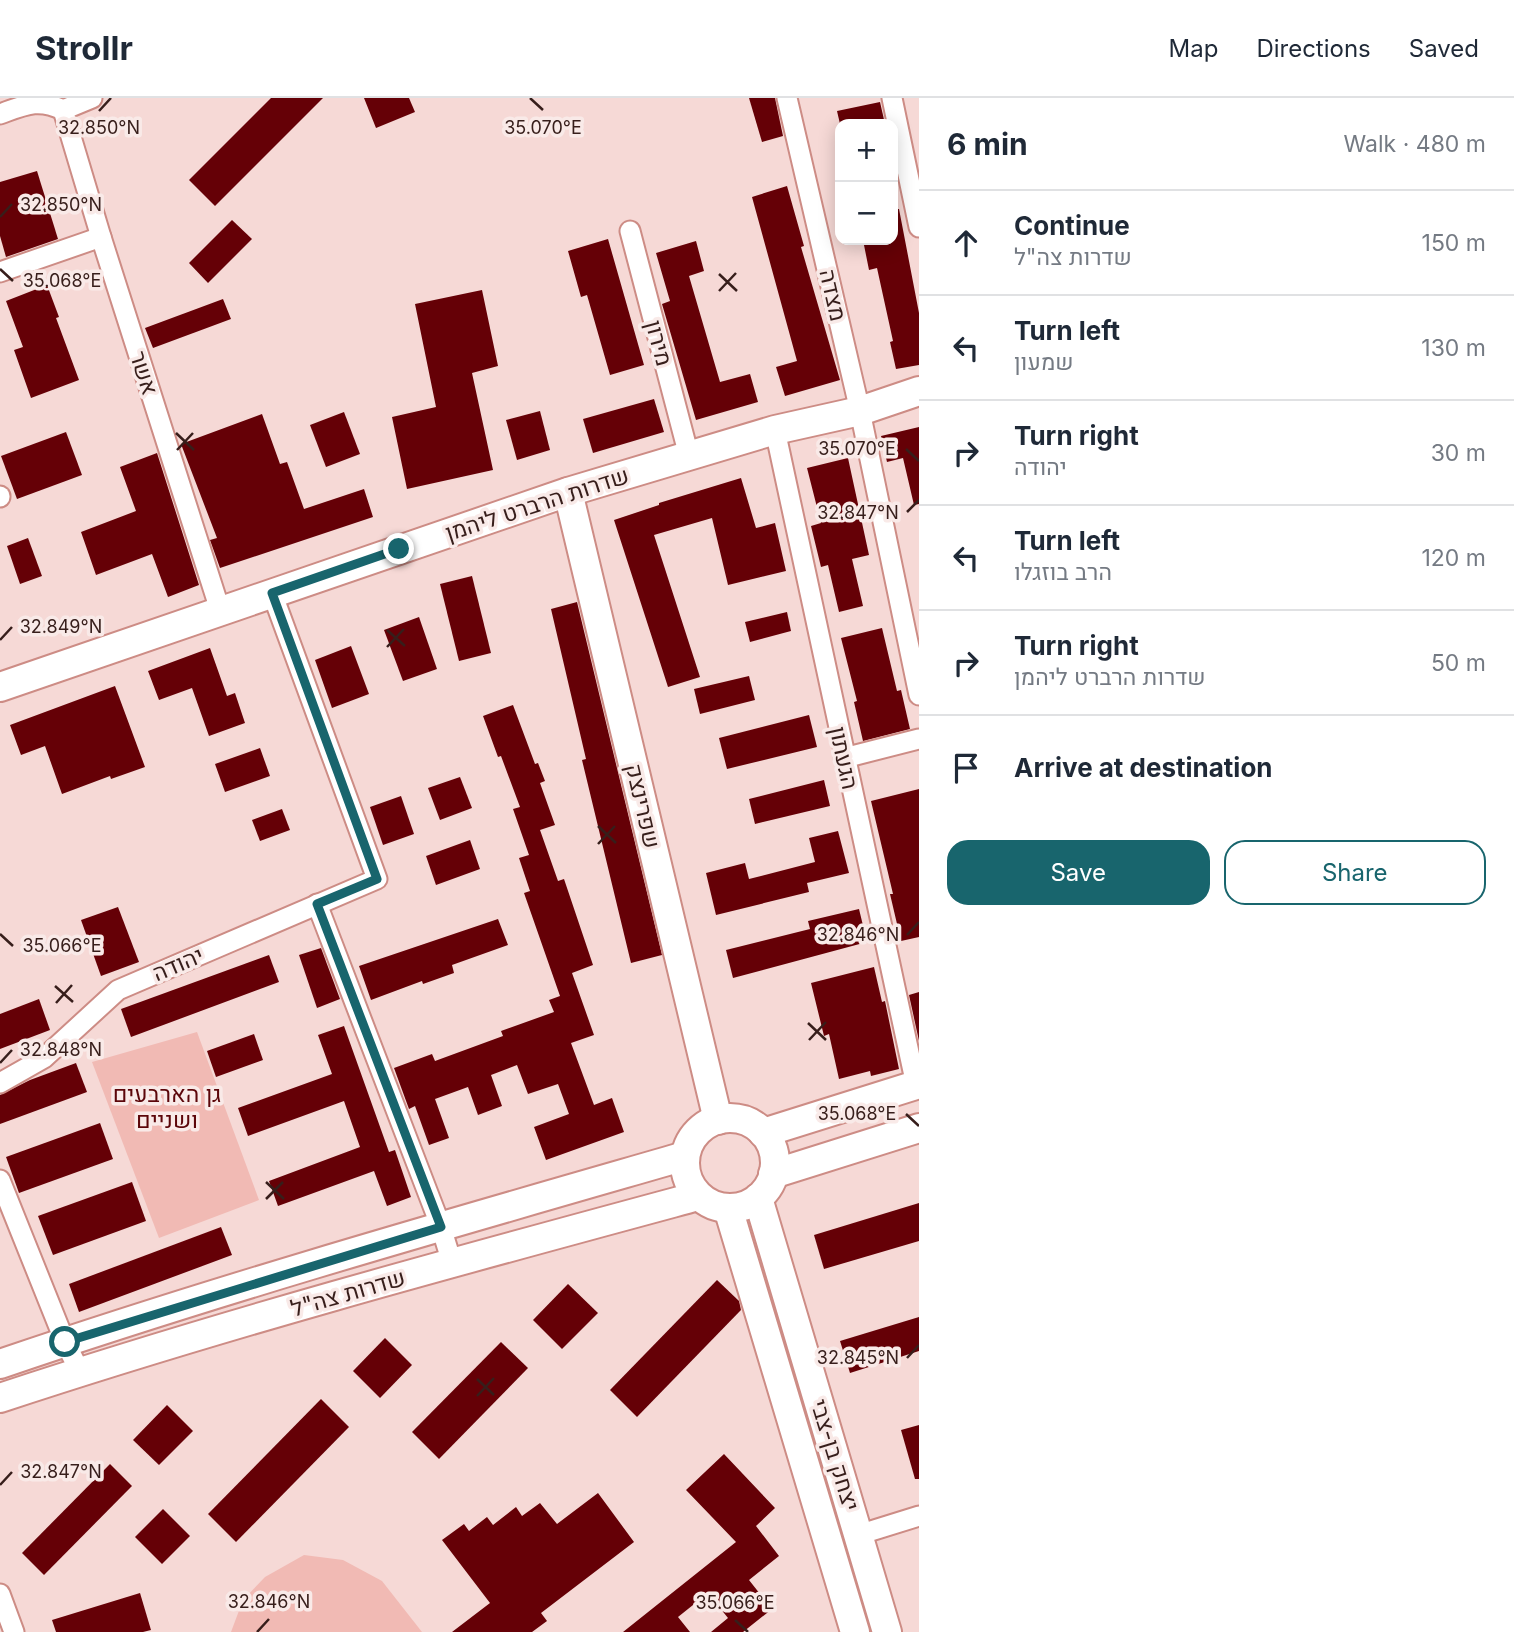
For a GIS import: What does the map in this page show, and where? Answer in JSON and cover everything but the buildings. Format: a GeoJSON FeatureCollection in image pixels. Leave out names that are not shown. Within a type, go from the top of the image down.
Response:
{"type":"FeatureCollection","features":[{"type":"Feature","properties":{"kind":"street"},"geometry":{"type":"LineString","coordinates":[[0,114],[40,99],[52,102],[62,110],[92,98]]}},
{"type":"Feature","properties":{"kind":"street","name":"מצדה"},"geometry":{"type":"LineString","coordinates":[[787,98],[860,411],[919,695]]}},
{"type":"Feature","properties":{"kind":"street"},"geometry":{"type":"LineString","coordinates":[[892,98],[919,227]]}},
{"type":"Feature","properties":{"kind":"street","name":"אשר"},"geometry":{"type":"LineString","coordinates":[[62,110],[220,610]]}},
{"type":"Feature","properties":{"kind":"street","name":"מירון"},"geometry":{"type":"LineString","coordinates":[[630,231],[689,456]]}},
{"type":"Feature","properties":{"kind":"street"},"geometry":{"type":"LineString","coordinates":[[0,272],[101,237]]}},
{"type":"Feature","properties":{"kind":"street","name":"שדרות הרברט ליהמן"},"geometry":{"type":"LineString","coordinates":[[0,687],[568,492],[775,430],[860,411],[919,391]]}},
{"type":"Feature","properties":{"kind":"street","name":"הגעתון"},"geometry":{"type":"LineString","coordinates":[[775,430],[917,1085]]}},
{"type":"Feature","properties":{"kind":"street","name":"שפרינצק"},"geometry":{"type":"LineString","coordinates":[[568,492],[718,1120]]}},
{"type":"Feature","properties":{"kind":"street","name":"יהודה"},"geometry":{"type":"LineString","coordinates":[[0,1083],[44,1058],[118,990],[377,879],[272,593]]}},
{"type":"Feature","properties":{"kind":"street"},"geometry":{"type":"LineString","coordinates":[[844,758],[919,739]]}},
{"type":"Feature","properties":{"kind":"street"},"geometry":{"type":"LineString","coordinates":[[317,904],[441,1227],[452,1263]]}},
{"type":"Feature","properties":{"kind":"street"},"geometry":{"type":"LineString","coordinates":[[763,1133],[917,1085]]}},
{"type":"Feature","properties":{"kind":"street"},"geometry":{"type":"LineString","coordinates":[[718,1120],[742,1120],[763,1133],[771,1145],[775,1159],[770,1183],[758,1198],[738,1208],[728,1208],[717,1207],[698,1196],[685,1171],[685,1156],[696,1133],[718,1120]]}},
{"type":"Feature","properties":{"kind":"street"},"geometry":{"type":"LineString","coordinates":[[773,1174],[919,1128]]}},
{"type":"Feature","properties":{"kind":"street","name":"שדרות צה\"ל"},"geometry":{"type":"LineString","coordinates":[[0,1364],[441,1227],[685,1156]]}},
{"type":"Feature","properties":{"kind":"street"},"geometry":{"type":"LineString","coordinates":[[0,1180],[65,1342],[80,1372]]}},
{"type":"Feature","properties":{"kind":"street","name":"שדרות צה\"ל"},"geometry":{"type":"LineString","coordinates":[[0,1398],[452,1263],[698,1196]]}},
{"type":"Feature","properties":{"kind":"street","name":"יצחק בן-צבי"},"geometry":{"type":"LineString","coordinates":[[758,1198],[887,1632]]}},
{"type":"Feature","properties":{"kind":"street","name":"יצחק בן-צבי"},"geometry":{"type":"LineString","coordinates":[[728,1208],[855,1632]]}},
{"type":"Feature","properties":{"kind":"street"},"geometry":{"type":"LineString","coordinates":[[858,1535],[919,1517]]}},
{"type":"Feature","properties":{"kind":"street"},"geometry":{"type":"LineString","coordinates":[[0,1594],[14,1632]]}},
{"type":"Feature","properties":{"kind":"green space","name":"גן הארבעים ושניים"},"geometry":{"type":"Polygon","coordinates":[[[197,1032],[259,1200],[159,1238],[92,1062],[197,1032]]]}},
{"type":"Feature","properties":{"kind":"green space"},"geometry":{"type":"Polygon","coordinates":[[[304,1555],[343,1560],[382,1581],[422,1632],[231,1632],[243,1600],[265,1577],[304,1555]]]}},
{"type":"Feature","properties":{"kind":"route"},"geometry":{"type":"LineString","coordinates":[[65,1342],[441,1227],[317,904],[377,879],[272,593],[399,549]]}}]}
